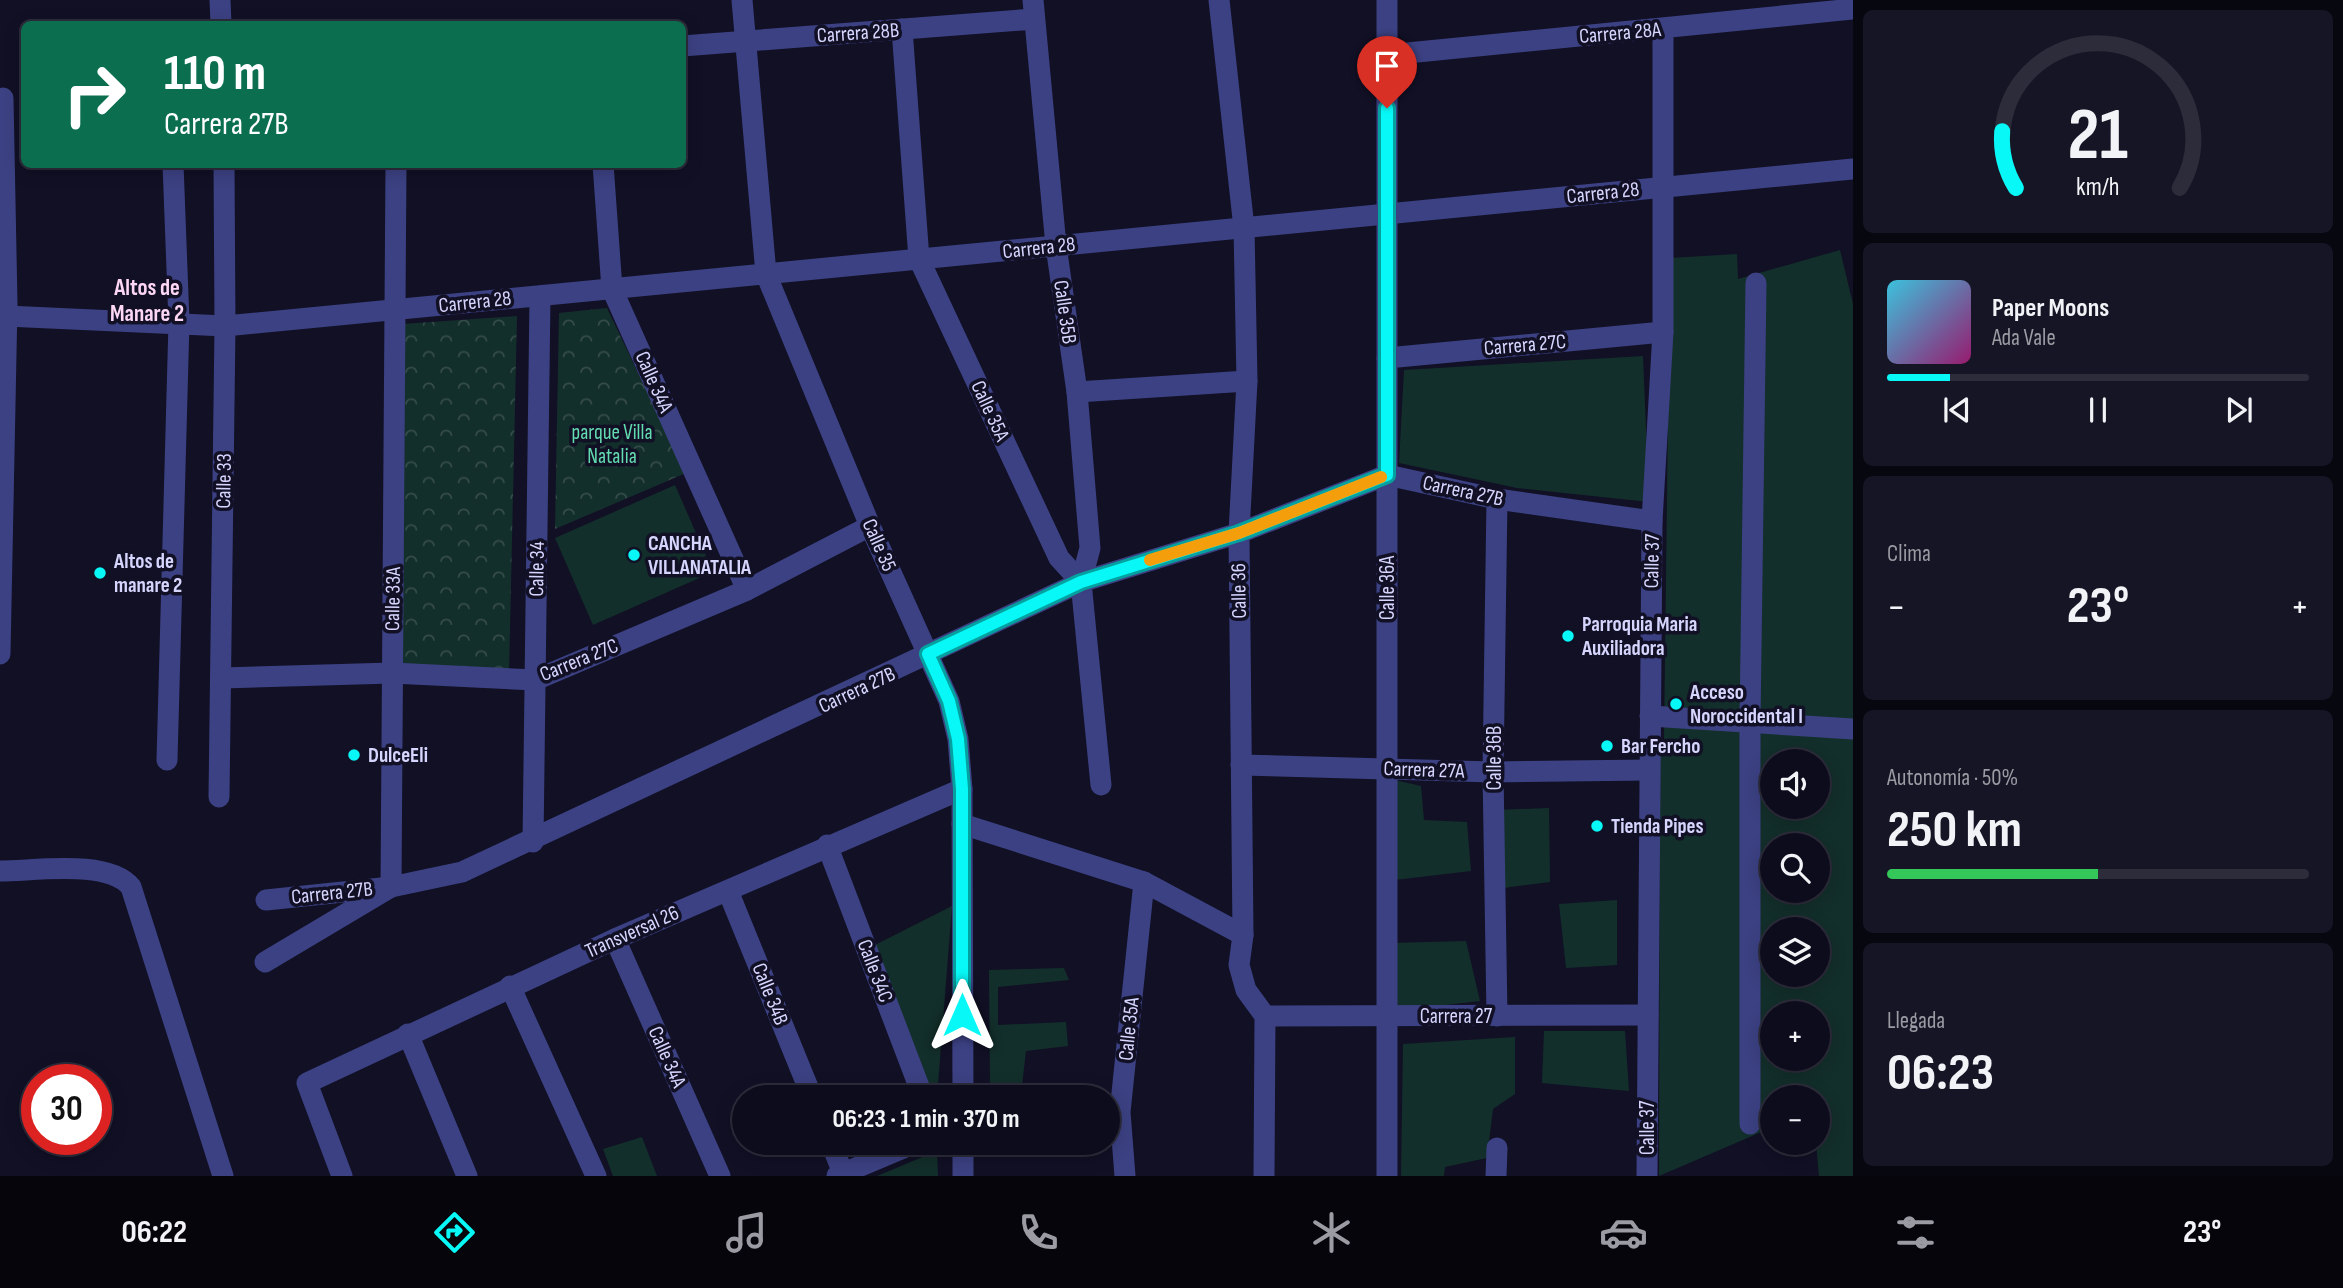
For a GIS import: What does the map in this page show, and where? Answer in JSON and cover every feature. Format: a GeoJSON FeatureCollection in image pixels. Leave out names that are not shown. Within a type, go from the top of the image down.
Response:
{"type":"FeatureCollection","features":[{"type":"Feature","properties":{"kind":"street"},"geometry":{"type":"LineString","coordinates":[[220,0],[221,21]]}},
{"type":"Feature","properties":{"kind":"street","name":"Calle 35"},"geometry":{"type":"LineString","coordinates":[[742,0],[766,274],[870,526],[949,701],[958,739],[962,789],[962,1085]]}},
{"type":"Feature","properties":{"kind":"street","name":"Calle 36"},"geometry":{"type":"LineString","coordinates":[[1219,0],[1244,228],[1247,381],[1239,533],[1243,935],[1239,965],[1246,990],[1265,1016]]}},
{"type":"Feature","properties":{"kind":"street","name":"Calle 36A"},"geometry":{"type":"LineString","coordinates":[[1387,0],[1387,1176]]}},
{"type":"Feature","properties":{"kind":"street","name":"Carrera 28A"},"geometry":{"type":"LineString","coordinates":[[1387,55],[1853,9]]}},
{"type":"Feature","properties":{"kind":"street","name":"Carrera 28B"},"geometry":{"type":"LineString","coordinates":[[686,46],[902,29],[1034,10]]}},
{"type":"Feature","properties":{"kind":"street","name":"Calle 35B"},"geometry":{"type":"LineString","coordinates":[[1034,10],[1056,246],[1077,392],[1090,548],[1081,582]]}},
{"type":"Feature","properties":{"kind":"street","name":"Calle 35A"},"geometry":{"type":"LineString","coordinates":[[902,29],[919,259],[1059,558],[1081,582]]}},
{"type":"Feature","properties":{"kind":"street","name":"Calle 37"},"geometry":{"type":"LineString","coordinates":[[1647,1176],[1652,521],[1662,332],[1663,29]]}},
{"type":"Feature","properties":{"kind":"street"},"geometry":{"type":"LineString","coordinates":[[0,654],[6,316],[3,98]]}},
{"type":"Feature","properties":{"kind":"street"},"geometry":{"type":"LineString","coordinates":[[167,760],[179,322],[173,168]]}},
{"type":"Feature","properties":{"kind":"street","name":"Calle 33"},"geometry":{"type":"LineString","coordinates":[[219,797],[225,326],[224,168]]}},
{"type":"Feature","properties":{"kind":"street","name":"Calle 33A"},"geometry":{"type":"LineString","coordinates":[[391,887],[396,168]]}},
{"type":"Feature","properties":{"kind":"street","name":"Calle 34A"},"geometry":{"type":"LineString","coordinates":[[603,168],[612,289],[747,590]]}},
{"type":"Feature","properties":{"kind":"street","name":"Carrera 28"},"geometry":{"type":"LineString","coordinates":[[6,316],[225,326],[1853,169]]}},
{"type":"Feature","properties":{"kind":"street"},"geometry":{"type":"LineString","coordinates":[[1750,1124],[1750,721],[1756,283]]}},
{"type":"Feature","properties":{"kind":"street","name":"Calle 34"},"geometry":{"type":"LineString","coordinates":[[533,842],[540,296]]}},
{"type":"Feature","properties":{"kind":"street","name":"Carrera 27C"},"geometry":{"type":"LineString","coordinates":[[1387,358],[1662,332]]}},
{"type":"Feature","properties":{"kind":"street"},"geometry":{"type":"LineString","coordinates":[[1077,392],[1247,381]]}},
{"type":"Feature","properties":{"kind":"street","name":"Carrera 27B"},"geometry":{"type":"LineString","coordinates":[[266,900],[391,887],[462,872],[533,842],[1081,582],[1239,533],[1387,475],[1497,499],[1652,521]]}},
{"type":"Feature","properties":{"kind":"street","name":"Calle 36B"},"geometry":{"type":"LineString","coordinates":[[1497,499],[1493,772],[1497,1016]]}},
{"type":"Feature","properties":{"kind":"street","name":"Carrera 27C"},"geometry":{"type":"LineString","coordinates":[[222,678],[392,673],[535,680],[747,590],[870,526]]}},
{"type":"Feature","properties":{"kind":"street"},"geometry":{"type":"LineString","coordinates":[[1081,582],[1101,785]]}},
{"type":"Feature","properties":{"kind":"street"},"geometry":{"type":"LineString","coordinates":[[1650,716],[1853,729]]}},
{"type":"Feature","properties":{"kind":"street","name":"Carrera 27A"},"geometry":{"type":"LineString","coordinates":[[1241,765],[1493,772],[1649,770]]}},
{"type":"Feature","properties":{"kind":"street","name":"Transversal 26"},"geometry":{"type":"LineString","coordinates":[[342,1176],[307,1083],[510,986],[827,845],[962,789]]}},
{"type":"Feature","properties":{"kind":"street"},"geometry":{"type":"LineString","coordinates":[[962,824],[1144,882],[1243,935]]}},
{"type":"Feature","properties":{"kind":"street","name":"Calle 34C"},"geometry":{"type":"LineString","coordinates":[[827,845],[918,1085]]}},
{"type":"Feature","properties":{"kind":"street"},"geometry":{"type":"LineString","coordinates":[[0,872],[99,870],[121,877],[131,887],[223,1176]]}},
{"type":"Feature","properties":{"kind":"street","name":"Calle 35A"},"geometry":{"type":"LineString","coordinates":[[1125,1176],[1121,1112],[1144,882]]}},
{"type":"Feature","properties":{"kind":"street"},"geometry":{"type":"LineString","coordinates":[[265,962],[391,887]]}},
{"type":"Feature","properties":{"kind":"street","name":"Calle 34B"},"geometry":{"type":"LineString","coordinates":[[727,891],[807,1085]]}},
{"type":"Feature","properties":{"kind":"street","name":"Calle 34A"},"geometry":{"type":"LineString","coordinates":[[615,939],[720,1176]]}},
{"type":"Feature","properties":{"kind":"street"},"geometry":{"type":"LineString","coordinates":[[510,986],[596,1176]]}},
{"type":"Feature","properties":{"kind":"street","name":"Carrera 27"},"geometry":{"type":"LineString","coordinates":[[1265,1016],[1648,1015]]}},
{"type":"Feature","properties":{"kind":"street"},"geometry":{"type":"LineString","coordinates":[[1264,1176],[1265,1016]]}},
{"type":"Feature","properties":{"kind":"street"},"geometry":{"type":"LineString","coordinates":[[408,1034],[467,1176]]}},
{"type":"Feature","properties":{"kind":"street"},"geometry":{"type":"LineString","coordinates":[[1496,1176],[1497,1149]]}},
{"type":"Feature","properties":{"kind":"street"},"geometry":{"type":"LineString","coordinates":[[834,1155],[840,1175],[887,1155]]}},
{"type":"Feature","properties":{"kind":"street"},"geometry":{"type":"LineString","coordinates":[[963,1155],[963,1176]]}},
{"type":"Feature","properties":{"kind":"green space"},"geometry":{"type":"Polygon","coordinates":[[[1840,250],[1853,304],[1853,1176],[1819,1176],[1817,1155],[1830,1155],[1830,1085],[1760,1085],[1760,1133],[1659,1176],[1660,740],[1664,739],[1670,258],[1737,254],[1738,279],[1840,250]]]}},
{"type":"Feature","properties":{"kind":"green space","name":"parque Villa Natalia"},"geometry":{"type":"Polygon","coordinates":[[[607,308],[686,473],[555,529],[559,313],[607,308]]]}},
{"type":"Feature","properties":{"kind":"green space"},"geometry":{"type":"Polygon","coordinates":[[[517,316],[509,673],[396,674],[388,325],[517,316]]]}},
{"type":"Feature","properties":{"kind":"green space"},"geometry":{"type":"Polygon","coordinates":[[[1643,356],[1649,502],[1517,488],[1399,463],[1404,370],[1643,356]]]}},
{"type":"Feature","properties":{"kind":"green space","name":"CANCHA VILLANATALIA"},"geometry":{"type":"Polygon","coordinates":[[[675,485],[713,572],[593,625],[555,538],[675,485]]]}},
{"type":"Feature","properties":{"kind":"green space"},"geometry":{"type":"Polygon","coordinates":[[[1386,778],[1421,786],[1424,820],[1467,822],[1471,871],[1386,881],[1386,778]]]}},
{"type":"Feature","properties":{"kind":"green space"},"geometry":{"type":"Polygon","coordinates":[[[1549,808],[1550,882],[1503,888],[1496,810],[1549,808]]]}},
{"type":"Feature","properties":{"kind":"green space"},"geometry":{"type":"Polygon","coordinates":[[[1617,900],[1617,965],[1566,968],[1559,904],[1617,900]]]}},
{"type":"Feature","properties":{"kind":"green space"},"geometry":{"type":"Polygon","coordinates":[[[952,906],[938,1085],[925,1085],[875,945],[952,906]]]}},
{"type":"Feature","properties":{"kind":"green space"},"geometry":{"type":"Polygon","coordinates":[[[1466,941],[1480,1001],[1394,1011],[1391,943],[1466,941]]]}},
{"type":"Feature","properties":{"kind":"green space"},"geometry":{"type":"Polygon","coordinates":[[[1064,968],[1069,980],[998,987],[998,1025],[1066,1022],[1068,1046],[1026,1051],[1022,1085],[990,1085],[989,970],[1064,968]]]}},
{"type":"Feature","properties":{"kind":"green space"},"geometry":{"type":"Polygon","coordinates":[[[1544,1031],[1625,1031],[1629,1091],[1542,1083],[1544,1031]]]}},
{"type":"Feature","properties":{"kind":"green space"},"geometry":{"type":"Polygon","coordinates":[[[1515,1037],[1515,1094],[1493,1109],[1487,1158],[1445,1167],[1444,1176],[1401,1176],[1403,1044],[1515,1037]]]}},
{"type":"Feature","properties":{"kind":"green space"},"geometry":{"type":"Polygon","coordinates":[[[642,1137],[657,1176],[613,1176],[603,1149],[642,1137]]]}},
{"type":"Feature","properties":{"kind":"green space"},"geometry":{"type":"Polygon","coordinates":[[[927,1155],[937,1155],[938,1176],[877,1176],[927,1155]]]}},
{"type":"Feature","properties":{"kind":"slow traffic"},"geometry":{"type":"LineString","coordinates":[[1150,560],[1239,533],[1381,477]]}},
{"type":"Feature","properties":{"kind":"place","name":"CANCHA VILLANATALIA"},"geometry":{"type":"Point","coordinates":[634,555]}},
{"type":"Feature","properties":{"kind":"place","name":"Altos de manare 2"},"geometry":{"type":"Point","coordinates":[100,573]}},
{"type":"Feature","properties":{"kind":"place","name":"Parroquia Maria Auxiliadora"},"geometry":{"type":"Point","coordinates":[1568,636]}},
{"type":"Feature","properties":{"kind":"place","name":"Acceso Noroccidental I"},"geometry":{"type":"Point","coordinates":[1676,704]}},
{"type":"Feature","properties":{"kind":"place","name":"Bar Fercho"},"geometry":{"type":"Point","coordinates":[1607,746]}},
{"type":"Feature","properties":{"kind":"place","name":"DulceEli"},"geometry":{"type":"Point","coordinates":[354,755]}},
{"type":"Feature","properties":{"kind":"place","name":"Tienda Pipes"},"geometry":{"type":"Point","coordinates":[1597,826]}},
{"type":"Feature","properties":{"kind":"district","name":"Altos de Manare 2"},"geometry":{"type":"Point","coordinates":[147,301]}},
{"type":"Feature","properties":{"kind":"route"},"geometry":{"type":"LineString","coordinates":[[962,1015],[962,789],[958,739],[949,701],[928,654],[1081,582],[1239,533],[1387,475],[1387,108]]}}]}
